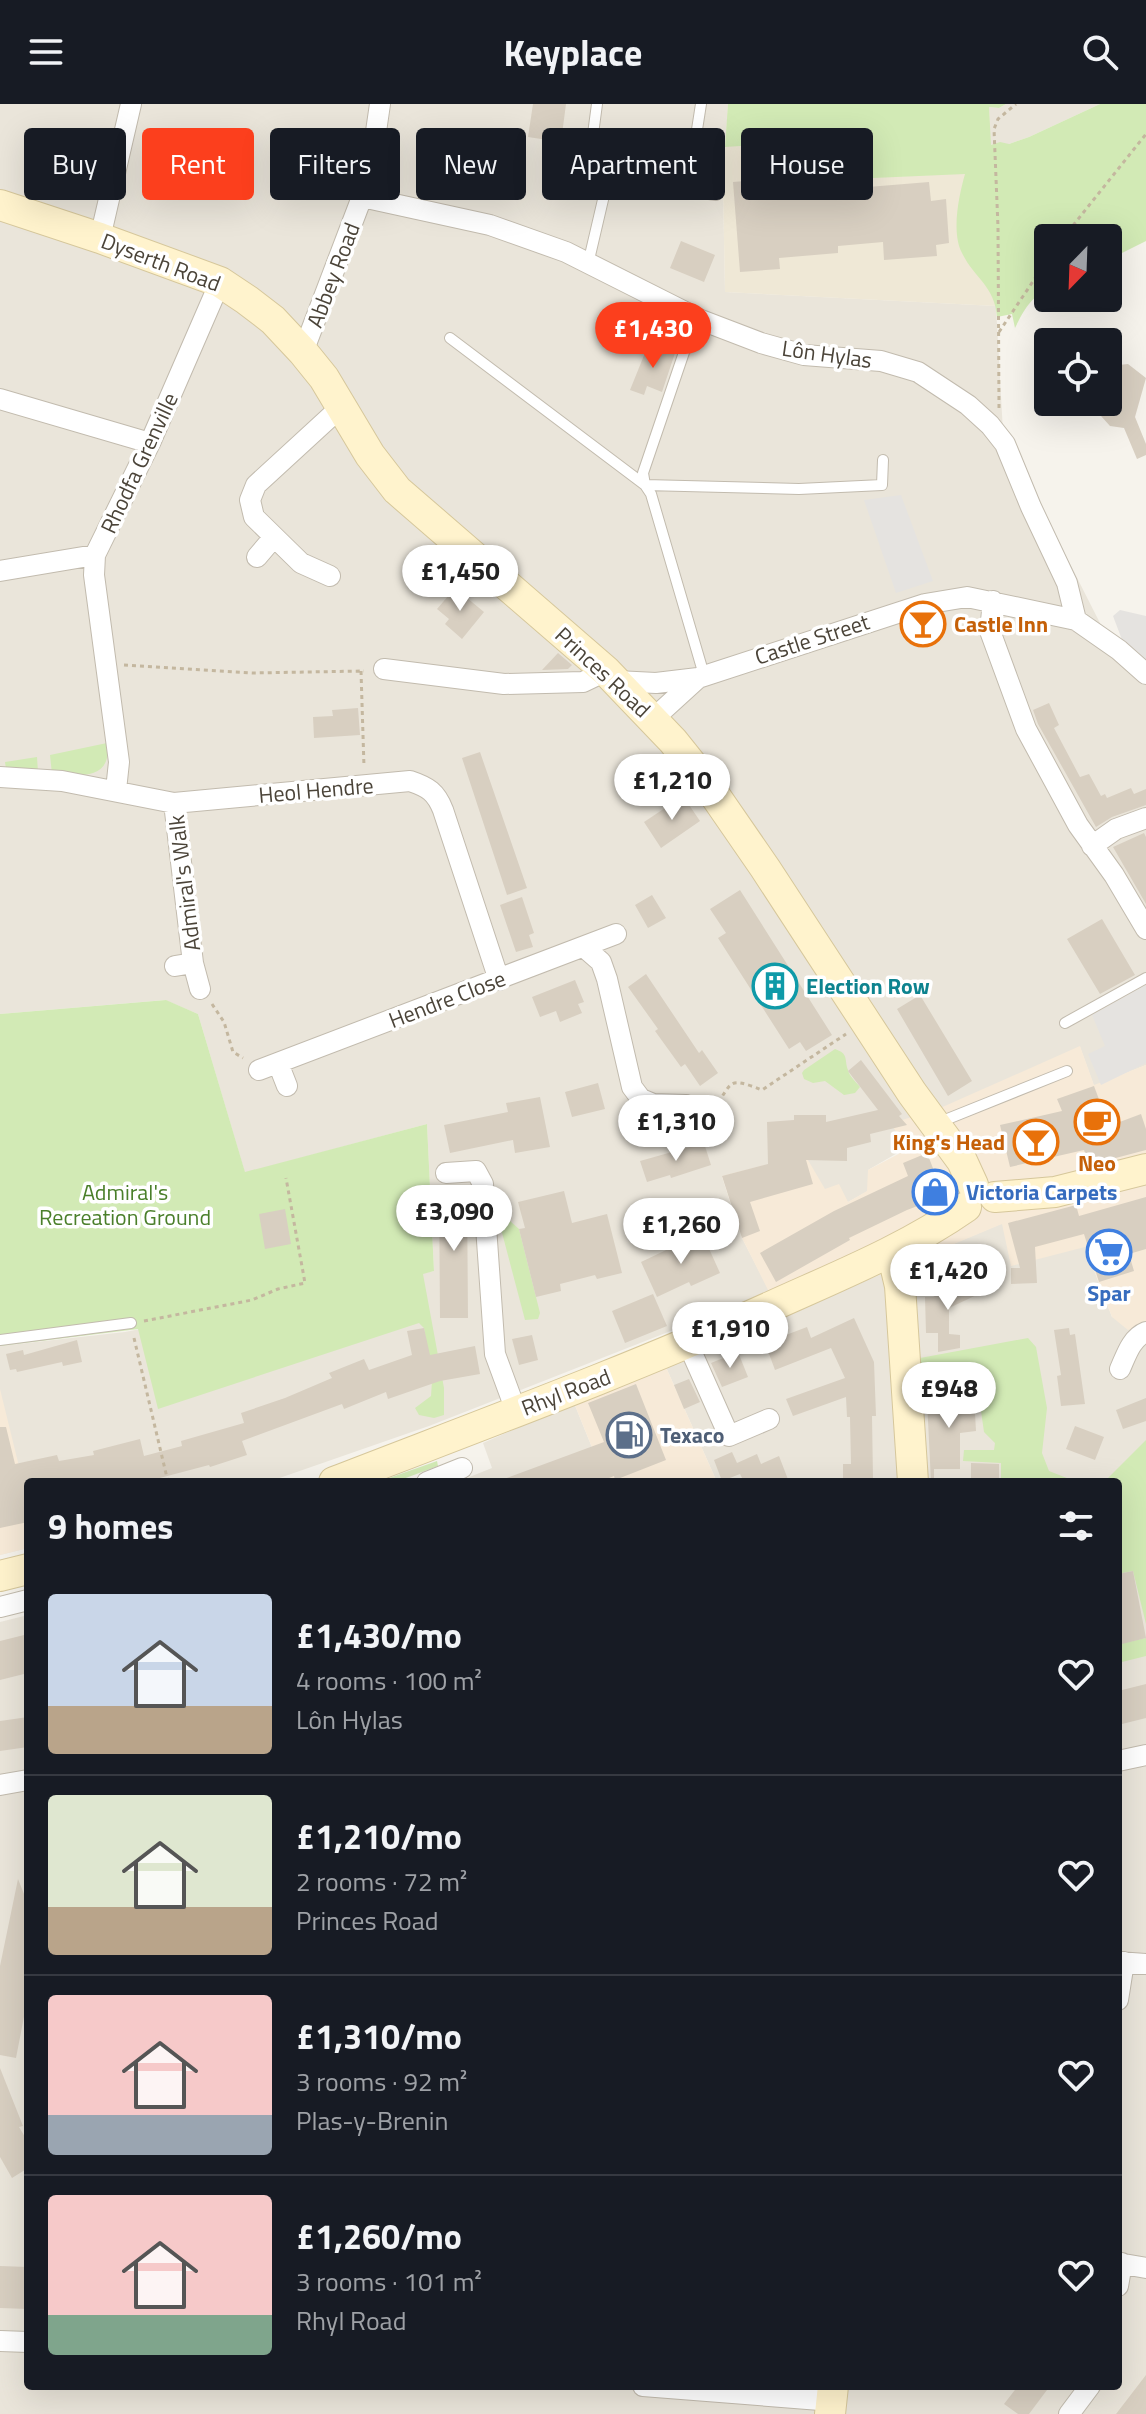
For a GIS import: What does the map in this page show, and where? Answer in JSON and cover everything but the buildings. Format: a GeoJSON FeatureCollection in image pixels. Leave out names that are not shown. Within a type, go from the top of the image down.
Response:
{"type":"FeatureCollection","features":[{"type":"Feature","properties":{"kind":"street"},"geometry":{"type":"LineString","coordinates":[[100,238],[131,104]]}},
{"type":"Feature","properties":{"kind":"street","name":"Abbey Road"},"geometry":{"type":"LineString","coordinates":[[377,128],[380,104]]}},
{"type":"Feature","properties":{"kind":"street","name":"Abbey Road"},"geometry":{"type":"LineString","coordinates":[[303,352],[361,200]]}},
{"type":"Feature","properties":{"kind":"street","name":"Lôn Hylas"},"geometry":{"type":"LineString","coordinates":[[376,200],[490,225],[566,252],[696,317],[761,343],[804,355],[881,361],[918,372],[968,405],[1005,444],[1067,583],[1076,620]]}},
{"type":"Feature","properties":{"kind":"street","name":"Dyserth Road"},"geometry":{"type":"LineString","coordinates":[[0,205],[220,282],[273,320],[303,352]]}},
{"type":"Feature","properties":{"kind":"street","name":"Rhodfa Grenville"},"geometry":{"type":"LineString","coordinates":[[0,571],[95,555],[150,443],[220,282]]}},
{"type":"Feature","properties":{"kind":"street","name":"Princes Road"},"geometry":{"type":"LineString","coordinates":[[303,352],[342,406],[370,455],[397,490],[611,676],[653,719],[705,781],[934,1124],[962,1161],[978,1197]]}},
{"type":"Feature","properties":{"kind":"street"},"geometry":{"type":"LineString","coordinates":[[0,399],[150,443]]}},
{"type":"Feature","properties":{"kind":"street"},"geometry":{"type":"LineString","coordinates":[[330,576],[301,563],[254,517],[250,500],[256,485],[342,406]]}},
{"type":"Feature","properties":{"kind":"street"},"geometry":{"type":"LineString","coordinates":[[257,557],[274,537]]}},
{"type":"Feature","properties":{"kind":"street"},"geometry":{"type":"LineString","coordinates":[[95,555],[94,575],[104,664],[119,762],[116,790]]}},
{"type":"Feature","properties":{"kind":"street","name":"Castle Street"},"geometry":{"type":"LineString","coordinates":[[384,669],[504,684],[583,682],[611,676],[656,683],[701,676],[925,604],[967,597],[1076,620],[1119,650],[1146,674]]}},
{"type":"Feature","properties":{"kind":"street"},"geometry":{"type":"LineString","coordinates":[[993,601],[990,631],[1026,729],[1078,825],[1114,875],[1146,929]]}},
{"type":"Feature","properties":{"kind":"street","name":"Castle Street"},"geometry":{"type":"LineString","coordinates":[[653,719],[673,697],[701,676]]}},
{"type":"Feature","properties":{"kind":"street","name":"Heol Hendre"},"geometry":{"type":"LineString","coordinates":[[0,777],[62,781],[174,803],[410,781],[425,786],[436,795],[499,980]]}},
{"type":"Feature","properties":{"kind":"street","name":"Admiral's Walk"},"geometry":{"type":"LineString","coordinates":[[174,803],[184,964],[200,989]]}},
{"type":"Feature","properties":{"kind":"street"},"geometry":{"type":"LineString","coordinates":[[1092,846],[1116,829],[1146,818]]}},
{"type":"Feature","properties":{"kind":"street","name":"Hendre Close"},"geometry":{"type":"LineString","coordinates":[[268,1066],[616,934]]}},
{"type":"Feature","properties":{"kind":"street"},"geometry":{"type":"LineString","coordinates":[[585,948],[601,962],[632,1087],[647,1112],[686,1105]]}},
{"type":"Feature","properties":{"kind":"street"},"geometry":{"type":"LineString","coordinates":[[268,1066],[287,1086]]}},
{"type":"Feature","properties":{"kind":"street"},"geometry":{"type":"LineString","coordinates":[[978,1197],[1055,1192],[1146,1169]]}},
{"type":"Feature","properties":{"kind":"street"},"geometry":{"type":"LineString","coordinates":[[446,1173],[476,1171],[483,1184],[495,1354],[516,1411]]}},
{"type":"Feature","properties":{"kind":"street","name":"Rhyl Road"},"geometry":{"type":"LineString","coordinates":[[344,1478],[688,1344],[892,1252],[978,1197]]}},
{"type":"Feature","properties":{"kind":"street"},"geometry":{"type":"LineString","coordinates":[[892,1252],[900,1286],[913,1478]]}},
{"type":"Feature","properties":{"kind":"street"},"geometry":{"type":"LineString","coordinates":[[1120,1369],[1131,1345],[1146,1332]]}},
{"type":"Feature","properties":{"kind":"street"},"geometry":{"type":"LineString","coordinates":[[688,1344],[729,1436],[769,1419]]}},
{"type":"Feature","properties":{"kind":"street"},"geometry":{"type":"LineString","coordinates":[[437,1478],[462,1468]]}},
{"type":"Feature","properties":{"kind":"street"},"geometry":{"type":"LineString","coordinates":[[0,1576],[24,1570]]}},
{"type":"Feature","properties":{"kind":"street"},"geometry":{"type":"LineString","coordinates":[[0,1607],[24,1601]]}},
{"type":"Feature","properties":{"kind":"street"},"geometry":{"type":"LineString","coordinates":[[1122,1760],[1146,1755]]}},
{"type":"Feature","properties":{"kind":"street"},"geometry":{"type":"LineString","coordinates":[[0,1785],[24,1781]]}},
{"type":"Feature","properties":{"kind":"street"},"geometry":{"type":"LineString","coordinates":[[1122,1962],[1146,1964]]}},
{"type":"Feature","properties":{"kind":"street"},"geometry":{"type":"LineString","coordinates":[[1122,2263],[1146,2268]]}},
{"type":"Feature","properties":{"kind":"street"},"geometry":{"type":"LineString","coordinates":[[0,2341],[24,2342]]}},
{"type":"Feature","properties":{"kind":"street"},"geometry":{"type":"LineString","coordinates":[[697,2390],[832,2400]]}},
{"type":"Feature","properties":{"kind":"street"},"geometry":{"type":"LineString","coordinates":[[1069,2414],[1087,2390]]}},
{"type":"Feature","properties":{"kind":"lane"},"geometry":{"type":"LineString","coordinates":[[594,128],[597,104]]}},
{"type":"Feature","properties":{"kind":"lane"},"geometry":{"type":"LineString","coordinates":[[697,128],[701,104]]}},
{"type":"Feature","properties":{"kind":"lane"},"geometry":{"type":"LineString","coordinates":[[588,264],[603,200]]}},
{"type":"Feature","properties":{"kind":"lane"},"geometry":{"type":"LineString","coordinates":[[645,485],[643,473],[696,317]]}},
{"type":"Feature","properties":{"kind":"lane"},"geometry":{"type":"LineString","coordinates":[[450,338],[645,485],[651,494],[701,676]]}},
{"type":"Feature","properties":{"kind":"lane"},"geometry":{"type":"LineString","coordinates":[[645,485],[799,489],[882,485],[883,460]]}},
{"type":"Feature","properties":{"kind":"lane"},"geometry":{"type":"LineString","coordinates":[[1065,1023],[1146,978]]}},
{"type":"Feature","properties":{"kind":"lane"},"geometry":{"type":"LineString","coordinates":[[934,1124],[1067,1071]]}},
{"type":"Feature","properties":{"kind":"lane"},"geometry":{"type":"LineString","coordinates":[[0,1340],[131,1323]]}},
{"type":"Feature","properties":{"kind":"path"},"geometry":{"type":"LineString","coordinates":[[990,425],[996,420],[999,407],[994,129],[998,119],[1016,104]]}},
{"type":"Feature","properties":{"kind":"path"},"geometry":{"type":"LineString","coordinates":[[1074,224],[1146,134]]}},
{"type":"Feature","properties":{"kind":"path"},"geometry":{"type":"LineString","coordinates":[[999,332],[1034,280]]}},
{"type":"Feature","properties":{"kind":"path"},"geometry":{"type":"LineString","coordinates":[[104,664],[252,673],[384,669]]}},
{"type":"Feature","properties":{"kind":"path"},"geometry":{"type":"LineString","coordinates":[[361,671],[365,785]]}},
{"type":"Feature","properties":{"kind":"path"},"geometry":{"type":"LineString","coordinates":[[200,989],[224,1022],[233,1052],[268,1066]]}},
{"type":"Feature","properties":{"kind":"path"},"geometry":{"type":"LineString","coordinates":[[686,1105],[714,1108],[723,1092],[740,1081],[762,1090],[866,1020]]}},
{"type":"Feature","properties":{"kind":"path"},"geometry":{"type":"LineString","coordinates":[[167,1478],[131,1323],[252,1300],[278,1289],[305,1283],[286,1178]]}},
{"type":"Feature","properties":{"kind":"shaded area"},"geometry":{"type":"Polygon","coordinates":[[[0,104],[728,104],[725,153],[725,128],[542,128],[542,200],[723,200],[725,292],[996,306],[1003,432],[1101,625],[1146,666],[1146,1065],[1094,1086],[1080,1047],[868,1170],[868,1191],[848,1202],[825,1190],[722,1177],[742,1238],[770,1292],[429,1426],[280,1478],[24,1478],[24,1549],[0,1555],[0,1346],[125,1332],[434,1271],[427,1124],[245,1173],[198,1014],[165,1000],[0,1014],[0,104]]]}},
{"type":"Feature","properties":{"kind":"shaded area"},"geometry":{"type":"Polygon","coordinates":[[[728,104],[989,104],[996,306],[725,292],[728,104]]]}},
{"type":"Feature","properties":{"kind":"shaded area"},"geometry":{"type":"Polygon","coordinates":[[[1006,104],[1100,104],[1029,137],[1009,144],[990,145],[989,107],[999,108],[1006,104]]]}},
{"type":"Feature","properties":{"kind":"shaded area"},"geometry":{"type":"Polygon","coordinates":[[[901,495],[933,581],[896,593],[864,500],[901,495]]]}},
{"type":"Feature","properties":{"kind":"shaded area"},"geometry":{"type":"Polygon","coordinates":[[[1120,610],[1146,616],[1146,666],[1124,645],[1113,616],[1120,610]]]}},
{"type":"Feature","properties":{"kind":"shaded area"},"geometry":{"type":"Polygon","coordinates":[[[1146,985],[1146,1063],[1101,1085],[1088,1054],[1105,1046],[1092,1015],[1146,985]]]}},
{"type":"Feature","properties":{"kind":"shaded area"},"geometry":{"type":"Polygon","coordinates":[[[1080,1046],[1094,1085],[1146,1065],[1146,1323],[1128,1330],[1112,1317],[1085,1247],[1011,1266],[1002,1224],[781,1316],[742,1238],[722,1176],[805,1155],[825,1189],[839,1184],[848,1202],[867,1191],[868,1170],[908,1149],[893,1127],[902,1120],[938,1109],[1080,1046]]]}},
{"type":"Feature","properties":{"kind":"shaded area"},"geometry":{"type":"Polygon","coordinates":[[[1003,1223],[1085,1247],[1112,1317],[1146,1323],[1146,2414],[0,2414],[0,1622],[24,1616],[24,2390],[1122,2390],[1122,1478],[715,1478],[665,1365],[1003,1223]]]}},
{"type":"Feature","properties":{"kind":"shaded area"},"geometry":{"type":"Polygon","coordinates":[[[665,1365],[715,1478],[604,1478],[574,1403],[665,1365]]]}},
{"type":"Feature","properties":{"kind":"shaded area"},"geometry":{"type":"Polygon","coordinates":[[[0,1389],[24,1487],[24,1549],[0,1555],[0,1389]]]}},
{"type":"Feature","properties":{"kind":"shaded area"},"geometry":{"type":"Polygon","coordinates":[[[574,1403],[604,1478],[467,1478],[492,1468],[483,1443],[574,1403]]]}},
{"type":"Feature","properties":{"kind":"green space"},"geometry":{"type":"Polygon","coordinates":[[[728,104],[1006,104],[999,108],[989,107],[991,145],[1000,142],[1009,144],[1029,137],[1100,104],[1146,104],[1146,241],[1122,253],[1122,224],[1034,224],[1034,299],[1015,328],[1012,314],[997,317],[992,297],[967,262],[959,244],[957,214],[965,174],[873,178],[873,128],[741,128],[741,146],[725,147],[728,104]]]}},
{"type":"Feature","properties":{"kind":"green space"},"geometry":{"type":"Polygon","coordinates":[[[107,743],[105,764],[92,774],[52,774],[50,755],[107,743]]]}},
{"type":"Feature","properties":{"kind":"green space"},"geometry":{"type":"Polygon","coordinates":[[[37,757],[38,772],[6,769],[5,762],[37,757]]]}},
{"type":"Feature","properties":{"kind":"green space","name":"Admiral's Recreation Ground"},"geometry":{"type":"Polygon","coordinates":[[[166,1000],[198,1014],[245,1172],[427,1124],[434,1271],[423,1274],[444,1388],[444,1415],[434,1418],[419,1415],[415,1408],[431,1396],[432,1381],[424,1328],[419,1323],[158,1409],[138,1329],[0,1346],[0,1014],[166,1000]]]}},
{"type":"Feature","properties":{"kind":"green space"},"geometry":{"type":"Polygon","coordinates":[[[835,1049],[844,1055],[851,1077],[860,1087],[855,1093],[844,1095],[825,1081],[813,1083],[804,1079],[804,1070],[835,1049]]]}},
{"type":"Feature","properties":{"kind":"green space"},"geometry":{"type":"Polygon","coordinates":[[[510,1221],[519,1229],[540,1313],[538,1319],[525,1320],[501,1229],[504,1223],[510,1221]]]}},
{"type":"Feature","properties":{"kind":"green space"},"geometry":{"type":"Polygon","coordinates":[[[1028,1338],[1036,1347],[1047,1408],[1042,1453],[1049,1471],[1067,1478],[1001,1478],[1001,1463],[963,1461],[964,1450],[994,1450],[995,1443],[984,1432],[979,1397],[976,1394],[920,1398],[920,1358],[1028,1338]]]}},
{"type":"Feature","properties":{"kind":"green space"},"geometry":{"type":"Polygon","coordinates":[[[1146,1440],[1146,1624],[1133,1571],[1122,1573],[1122,1478],[1108,1478],[1146,1440]]]}},
{"type":"Feature","properties":{"kind":"green space"},"geometry":{"type":"Polygon","coordinates":[[[437,1461],[438,1466],[406,1478],[389,1478],[437,1461]]]}},
{"type":"Feature","properties":{"kind":"green space"},"geometry":{"type":"Polygon","coordinates":[[[1146,1638],[1146,1656],[1122,1662],[1122,1643],[1146,1638]]]}},
{"type":"Feature","properties":{"kind":"place","name":"Castle Inn"},"geometry":{"type":"Point","coordinates":[923,624]}},
{"type":"Feature","properties":{"kind":"place","name":"Election Row"},"geometry":{"type":"Point","coordinates":[775,986]}},
{"type":"Feature","properties":{"kind":"place","name":"Neo"},"geometry":{"type":"Point","coordinates":[1097,1122]}},
{"type":"Feature","properties":{"kind":"place","name":"King's Head"},"geometry":{"type":"Point","coordinates":[1036,1142]}},
{"type":"Feature","properties":{"kind":"place","name":"Victoria Carpets"},"geometry":{"type":"Point","coordinates":[935,1192]}},
{"type":"Feature","properties":{"kind":"place","name":"Spar"},"geometry":{"type":"Point","coordinates":[1109,1252]}},
{"type":"Feature","properties":{"kind":"place","name":"Texaco"},"geometry":{"type":"Point","coordinates":[629,1435]}}]}
